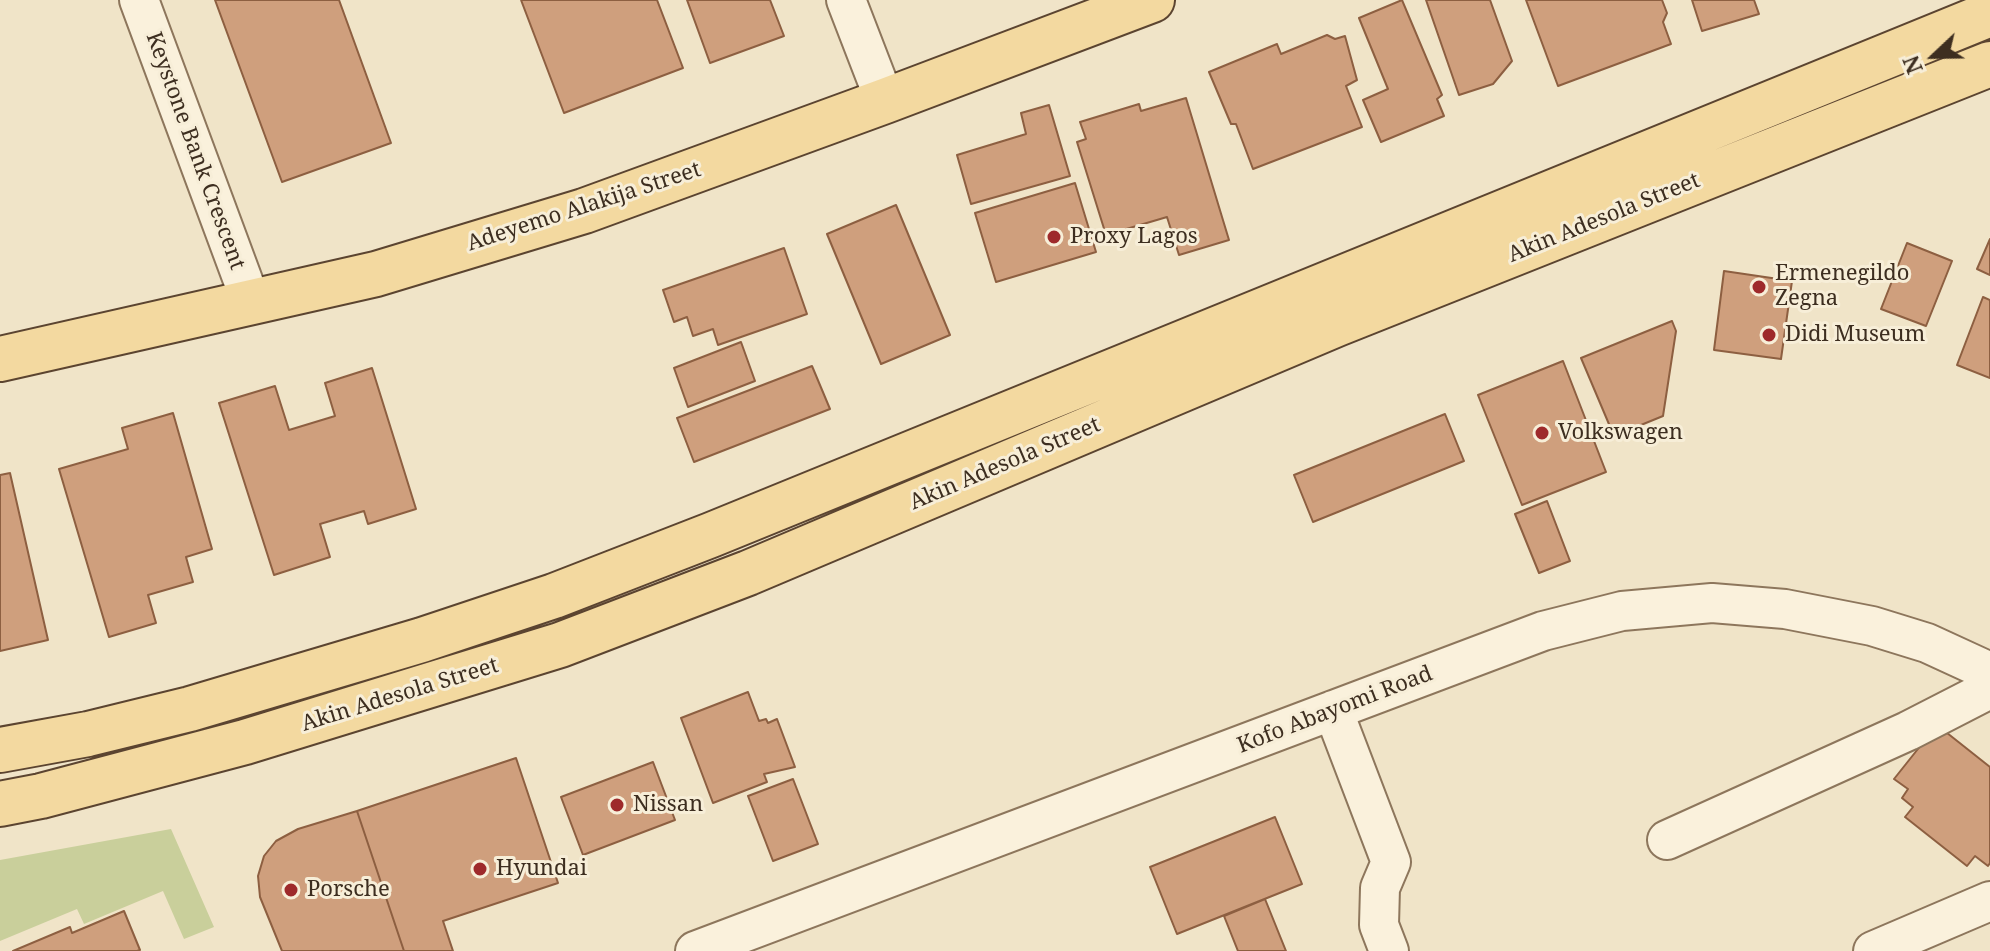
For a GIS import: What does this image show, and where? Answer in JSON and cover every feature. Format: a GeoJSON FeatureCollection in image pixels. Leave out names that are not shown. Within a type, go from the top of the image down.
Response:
{"type":"FeatureCollection","features":[{"type":"Feature","properties":{"kind":"main road","name":"Adeyemo Alakija Street"},"geometry":{"type":"LineString","coordinates":[[0,359],[376,274],[584,211],[1152,0]]}},
{"type":"Feature","properties":{"kind":"main road","name":"Akin Adesola Street"},"geometry":{"type":"LineString","coordinates":[[0,750],[88,734],[190,709],[422,640],[554,596],[1990,14]]}},
{"type":"Feature","properties":{"kind":"main road","name":"Akin Adesola Street"},"geometry":{"type":"LineString","coordinates":[[0,804],[245,742],[560,645],[748,573],[1337,324],[1990,64]]}},
{"type":"Feature","properties":{"kind":"street","name":"Keystone Bank Crescent"},"geometry":{"type":"LineString","coordinates":[[139,0],[251,302]]}},
{"type":"Feature","properties":{"kind":"street"},"geometry":{"type":"LineString","coordinates":[[846,0],[885,101]]}},
{"type":"Feature","properties":{"kind":"street","name":"Kofo Abayomi Road"},"geometry":{"type":"LineString","coordinates":[[695,951],[1543,631],[1622,611],[1712,603],[1785,609],[1872,626],[1927,643],[1990,672]]}},
{"type":"Feature","properties":{"kind":"street"},"geometry":{"type":"LineString","coordinates":[[1667,840],[1908,731],[1990,689]]}},
{"type":"Feature","properties":{"kind":"street"},"geometry":{"type":"LineString","coordinates":[[1333,710],[1391,862],[1380,888],[1379,925],[1389,951]]}},
{"type":"Feature","properties":{"kind":"street"},"geometry":{"type":"LineString","coordinates":[[1873,951],[1990,901]]}},
{"type":"Feature","properties":{"kind":"green space"},"geometry":{"type":"Polygon","coordinates":[[[171,829],[214,927],[184,939],[163,891],[84,924],[77,909],[0,941],[0,860],[171,829]]]}},
{"type":"Feature","properties":{"kind":"building"},"geometry":{"type":"Polygon","coordinates":[[[215,0],[339,0],[391,143],[282,182],[215,0]]]}},
{"type":"Feature","properties":{"kind":"building"},"geometry":{"type":"Polygon","coordinates":[[[521,0],[657,0],[683,68],[564,113],[521,0]]]}},
{"type":"Feature","properties":{"kind":"building"},"geometry":{"type":"Polygon","coordinates":[[[687,0],[770,0],[784,36],[710,63],[687,0]]]}},
{"type":"Feature","properties":{"kind":"building"},"geometry":{"type":"Polygon","coordinates":[[[1402,0],[1442,95],[1437,99],[1444,116],[1381,142],[1363,100],[1388,89],[1359,18],[1402,0]]]}},
{"type":"Feature","properties":{"kind":"building"},"geometry":{"type":"Polygon","coordinates":[[[1426,0],[1490,0],[1512,61],[1493,84],[1459,95],[1426,0]]]}},
{"type":"Feature","properties":{"kind":"building"},"geometry":{"type":"Polygon","coordinates":[[[1526,0],[1662,0],[1667,13],[1663,22],[1671,44],[1558,86],[1526,0]]]}},
{"type":"Feature","properties":{"kind":"building"},"geometry":{"type":"Polygon","coordinates":[[[1692,0],[1754,0],[1759,14],[1702,31],[1692,0]]]}},
{"type":"Feature","properties":{"kind":"building"},"geometry":{"type":"Polygon","coordinates":[[[1327,35],[1335,39],[1345,36],[1357,80],[1346,86],[1362,127],[1253,169],[1236,124],[1231,124],[1209,72],[1277,44],[1281,54],[1327,35]]]}},
{"type":"Feature","properties":{"kind":"building"},"geometry":{"type":"Polygon","coordinates":[[[1186,98],[1229,240],[1179,255],[1167,217],[1106,235],[1077,142],[1086,139],[1080,122],[1139,104],[1141,111],[1186,98]]]}},
{"type":"Feature","properties":{"kind":"building"},"geometry":{"type":"Polygon","coordinates":[[[1049,105],[1070,176],[971,204],[957,155],[1026,134],[1021,113],[1049,105]]]}},
{"type":"Feature","properties":{"kind":"building"},"geometry":{"type":"Polygon","coordinates":[[[1075,183],[1096,252],[996,282],[975,213],[1075,183]]]}},
{"type":"Feature","properties":{"kind":"building"},"geometry":{"type":"Polygon","coordinates":[[[896,205],[950,335],[881,364],[827,234],[896,205]]]}},
{"type":"Feature","properties":{"kind":"building"},"geometry":{"type":"Polygon","coordinates":[[[1990,239],[1990,275],[1977,269],[1990,239]]]}},
{"type":"Feature","properties":{"kind":"building"},"geometry":{"type":"Polygon","coordinates":[[[1907,243],[1952,261],[1926,326],[1881,309],[1907,243]]]}},
{"type":"Feature","properties":{"kind":"building"},"geometry":{"type":"Polygon","coordinates":[[[784,248],[807,314],[718,345],[713,329],[693,336],[687,317],[674,322],[663,290],[784,248]]]}},
{"type":"Feature","properties":{"kind":"building"},"geometry":{"type":"Polygon","coordinates":[[[1724,271],[1792,281],[1781,359],[1714,350],[1724,271]]]}},
{"type":"Feature","properties":{"kind":"building"},"geometry":{"type":"Polygon","coordinates":[[[1983,297],[1990,300],[1990,378],[1957,365],[1983,297]]]}},
{"type":"Feature","properties":{"kind":"building"},"geometry":{"type":"Polygon","coordinates":[[[1672,321],[1676,331],[1663,416],[1614,436],[1581,358],[1672,321]]]}},
{"type":"Feature","properties":{"kind":"building"},"geometry":{"type":"Polygon","coordinates":[[[741,342],[755,381],[688,407],[674,368],[741,342]]]}},
{"type":"Feature","properties":{"kind":"building","name":"Volkswagen"},"geometry":{"type":"Polygon","coordinates":[[[1563,361],[1606,472],[1522,505],[1478,395],[1563,361]]]}},
{"type":"Feature","properties":{"kind":"building"},"geometry":{"type":"Polygon","coordinates":[[[812,366],[830,409],[694,462],[677,418],[812,366]]]}},
{"type":"Feature","properties":{"kind":"building"},"geometry":{"type":"Polygon","coordinates":[[[372,368],[416,509],[368,524],[364,511],[320,524],[330,557],[274,575],[219,403],[275,386],[289,430],[335,416],[325,383],[372,368]]]}},
{"type":"Feature","properties":{"kind":"building"},"geometry":{"type":"Polygon","coordinates":[[[173,413],[212,549],[186,557],[193,582],[148,595],[156,623],[109,637],[59,469],[128,449],[122,428],[173,413]]]}},
{"type":"Feature","properties":{"kind":"building"},"geometry":{"type":"Polygon","coordinates":[[[1445,414],[1464,461],[1313,522],[1294,475],[1445,414]]]}},
{"type":"Feature","properties":{"kind":"building"},"geometry":{"type":"Polygon","coordinates":[[[10,473],[48,640],[0,651],[0,475],[10,473]]]}},
{"type":"Feature","properties":{"kind":"building"},"geometry":{"type":"Polygon","coordinates":[[[1547,501],[1570,561],[1539,573],[1515,514],[1547,501]]]}},
{"type":"Feature","properties":{"kind":"building"},"geometry":{"type":"Polygon","coordinates":[[[748,692],[759,721],[766,719],[768,723],[777,719],[795,767],[764,774],[767,782],[713,803],[681,718],[748,692]]]}},
{"type":"Feature","properties":{"kind":"building"},"geometry":{"type":"Polygon","coordinates":[[[1937,725],[1990,767],[1988,866],[1975,856],[1967,866],[1905,817],[1913,807],[1902,798],[1908,789],[1894,779],[1937,725]]]}},
{"type":"Feature","properties":{"kind":"building"},"geometry":{"type":"Polygon","coordinates":[[[516,758],[558,883],[443,921],[453,951],[404,951],[357,811],[516,758]]]}},
{"type":"Feature","properties":{"kind":"building"},"geometry":{"type":"Polygon","coordinates":[[[653,762],[675,820],[583,855],[561,797],[653,762]]]}},
{"type":"Feature","properties":{"kind":"building"},"geometry":{"type":"Polygon","coordinates":[[[793,779],[818,844],[773,861],[748,796],[793,779]]]}},
{"type":"Feature","properties":{"kind":"building"},"geometry":{"type":"Polygon","coordinates":[[[357,811],[404,951],[282,951],[260,897],[258,876],[264,856],[276,841],[298,829],[357,811]]]}},
{"type":"Feature","properties":{"kind":"building"},"geometry":{"type":"Polygon","coordinates":[[[1275,817],[1302,884],[1177,934],[1150,867],[1275,817]]]}},
{"type":"Feature","properties":{"kind":"building"},"geometry":{"type":"Polygon","coordinates":[[[1265,899],[1286,951],[1238,951],[1224,916],[1265,899]]]}},
{"type":"Feature","properties":{"kind":"building"},"geometry":{"type":"Polygon","coordinates":[[[124,911],[140,950],[13,951],[70,927],[72,933],[124,911]]]}},
{"type":"Feature","properties":{"kind":"place","name":"Proxy Lagos"},"geometry":{"type":"Point","coordinates":[1054,237]}},
{"type":"Feature","properties":{"kind":"place","name":"Ermenegildo Zegna"},"geometry":{"type":"Point","coordinates":[1759,287]}},
{"type":"Feature","properties":{"kind":"place","name":"Didi Museum"},"geometry":{"type":"Point","coordinates":[1769,335]}},
{"type":"Feature","properties":{"kind":"place","name":"Volkswagen"},"geometry":{"type":"Point","coordinates":[1542,433]}},
{"type":"Feature","properties":{"kind":"place","name":"Nissan"},"geometry":{"type":"Point","coordinates":[617,805]}},
{"type":"Feature","properties":{"kind":"place","name":"Hyundai"},"geometry":{"type":"Point","coordinates":[480,869]}},
{"type":"Feature","properties":{"kind":"place","name":"Porsche"},"geometry":{"type":"Point","coordinates":[291,890]}}]}
